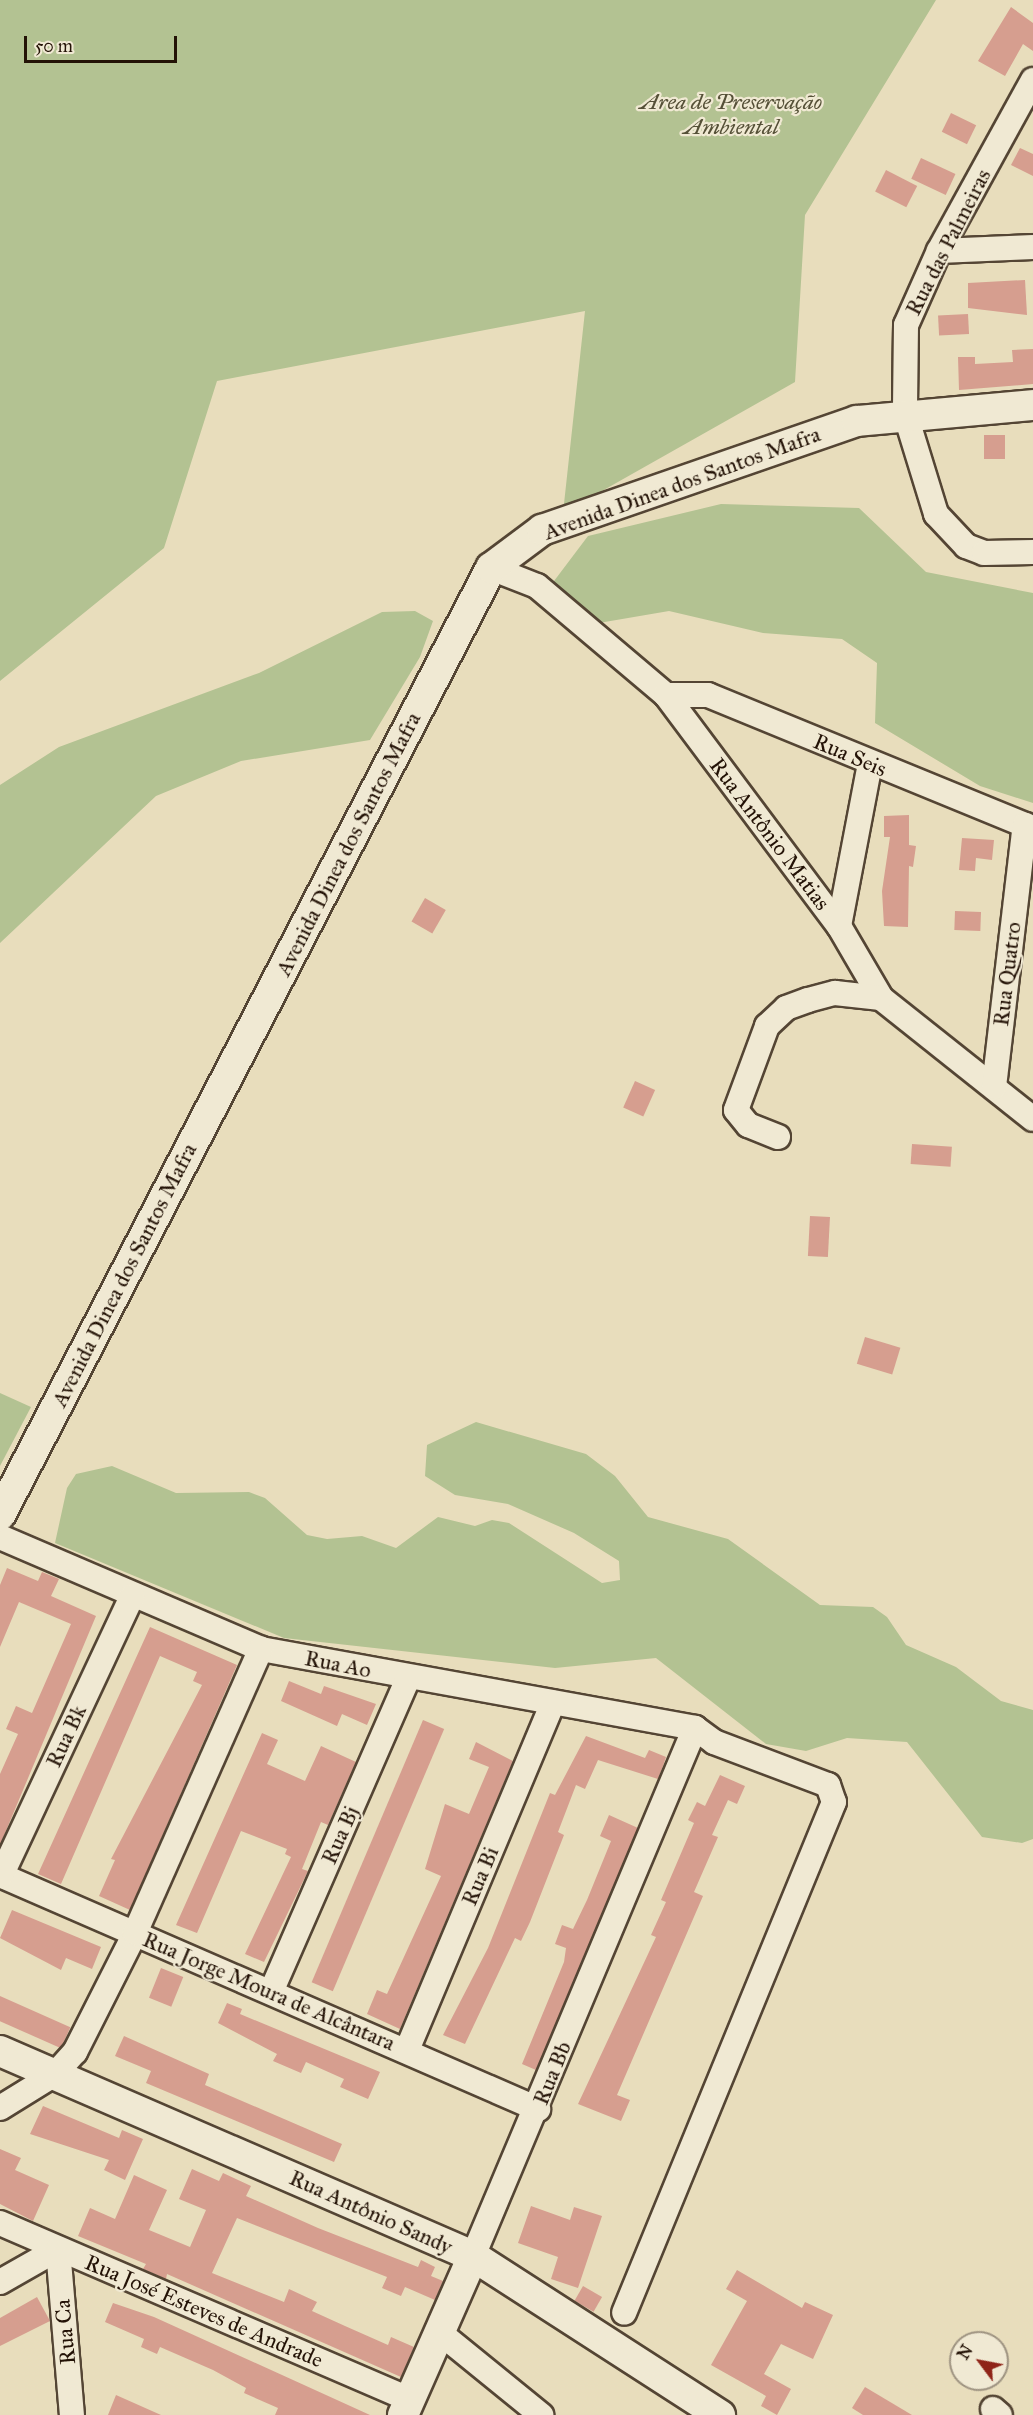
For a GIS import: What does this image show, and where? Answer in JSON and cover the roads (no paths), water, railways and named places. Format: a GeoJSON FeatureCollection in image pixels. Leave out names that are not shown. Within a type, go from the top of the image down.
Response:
{"type":"FeatureCollection","features":[{"type":"Feature","properties":{"kind":"street","name":"Rua das Palmeiras"},"geometry":{"type":"LineString","coordinates":[[1032,84],[939,251],[906,325],[904,413],[936,514],[958,538],[984,553],[1033,552]]}},
{"type":"Feature","properties":{"kind":"street"},"geometry":{"type":"LineString","coordinates":[[939,251],[1033,247]]}},
{"type":"Feature","properties":{"kind":"street","name":"Avenida Dinea dos Santos Mafra"},"geometry":{"type":"LineString","coordinates":[[0,1515],[491,567],[542,530],[856,421],[904,413],[1033,405]]}},
{"type":"Feature","properties":{"kind":"street","name":"Rua Antônio Matias"},"geometry":{"type":"LineString","coordinates":[[491,567],[537,586],[666,695],[839,926],[881,998],[1033,1119]]}},
{"type":"Feature","properties":{"kind":"street","name":"Rua Seis"},"geometry":{"type":"LineString","coordinates":[[666,695],[708,695],[870,764],[1029,826]]}},
{"type":"Feature","properties":{"kind":"street"},"geometry":{"type":"LineString","coordinates":[[839,926],[870,764]]}},
{"type":"Feature","properties":{"kind":"street","name":"Rua Quatro"},"geometry":{"type":"LineString","coordinates":[[994,1087],[1029,826]]}},
{"type":"Feature","properties":{"kind":"street"},"geometry":{"type":"LineString","coordinates":[[778,1137],[748,1125],[736,1110],[767,1026],[786,1008],[835,993],[881,998]]}},
{"type":"Feature","properties":{"kind":"street","name":"Rua Ao"},"geometry":{"type":"LineString","coordinates":[[0,1537],[132,1596],[261,1649],[408,1678],[694,1728]]}},
{"type":"Feature","properties":{"kind":"street","name":"Rua Bk"},"geometry":{"type":"LineString","coordinates":[[1,1876],[132,1596]]}},
{"type":"Feature","properties":{"kind":"street"},"geometry":{"type":"LineString","coordinates":[[0,2108],[55,2074],[75,2052],[135,1933],[261,1649]]}},
{"type":"Feature","properties":{"kind":"street","name":"Rua Bj"},"geometry":{"type":"LineString","coordinates":[[272,1992],[408,1678]]}},
{"type":"Feature","properties":{"kind":"street","name":"Rua Bi"},"geometry":{"type":"LineString","coordinates":[[407,2050],[553,1702]]}},
{"type":"Feature","properties":{"kind":"street"},"geometry":{"type":"LineString","coordinates":[[624,2313],[834,1802],[828,1785],[714,1742],[694,1728]]}},
{"type":"Feature","properties":{"kind":"street","name":"Rua Bb"},"geometry":{"type":"LineString","coordinates":[[406,2407],[538,2109],[694,1728]]}},
{"type":"Feature","properties":{"kind":"street","name":"Rua Jorge Moura de Alcântara"},"geometry":{"type":"LineString","coordinates":[[1,1876],[407,2050],[538,2109]]}},
{"type":"Feature","properties":{"kind":"street","name":"Rua Antônio Sandy"},"geometry":{"type":"LineString","coordinates":[[0,2051],[473,2256],[720,2415]]}},
{"type":"Feature","properties":{"kind":"street","name":"Rua José Esteves de Andrade"},"geometry":{"type":"LineString","coordinates":[[0,2223],[406,2407]]}},
{"type":"Feature","properties":{"kind":"street"},"geometry":{"type":"LineString","coordinates":[[0,2282],[58,2249]]}},
{"type":"Feature","properties":{"kind":"street","name":"Rua Ca"},"geometry":{"type":"LineString","coordinates":[[58,2249],[72,2415]]}},
{"type":"Feature","properties":{"kind":"street"},"geometry":{"type":"LineString","coordinates":[[439,2332],[541,2415]]}},
{"type":"Feature","properties":{"kind":"park label","name":"Area de Preservação Ambiental"},"geometry":{"type":"Point","coordinates":[731,114]}}]}
